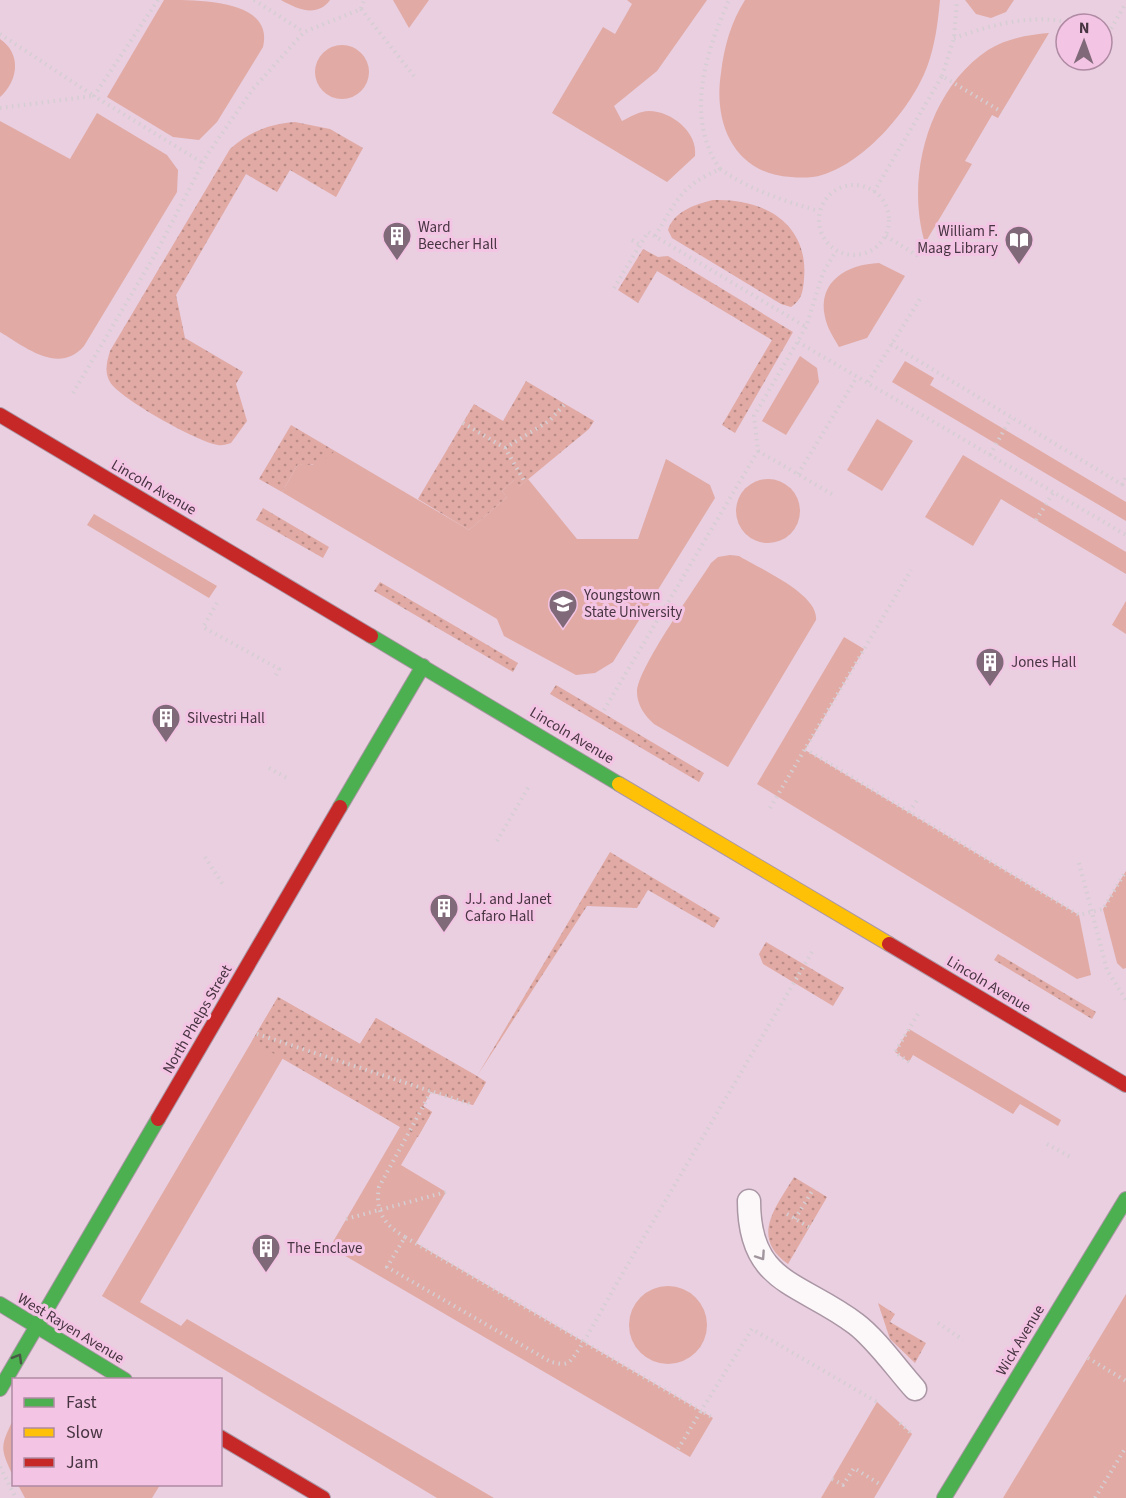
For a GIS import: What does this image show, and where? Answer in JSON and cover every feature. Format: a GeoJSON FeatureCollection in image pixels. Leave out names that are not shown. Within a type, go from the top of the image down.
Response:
{"type":"FeatureCollection","features":[{"type":"Feature","properties":{"kind":"street","name":"Lincoln Avenue"},"geometry":{"type":"LineString","coordinates":[[0,415],[1126,1085]]}},
{"type":"Feature","properties":{"kind":"street","name":"North Phelps Street"},"geometry":{"type":"LineString","coordinates":[[0,1389],[423,666]]}},
{"type":"Feature","properties":{"kind":"street","name":"Wick Avenue"},"geometry":{"type":"LineString","coordinates":[[944,1498],[1126,1199]]}},
{"type":"Feature","properties":{"kind":"street","name":"West Rayen Avenue"},"geometry":{"type":"LineString","coordinates":[[0,1304],[122,1378]]}},
{"type":"Feature","properties":{"kind":"street"},"geometry":{"type":"LineString","coordinates":[[222,1438],[323,1498]]}},
{"type":"Feature","properties":{"kind":"lane"},"geometry":{"type":"LineString","coordinates":[[749,1201],[749,1227],[754,1246],[769,1267],[787,1284],[857,1324],[915,1389]]}},
{"type":"Feature","properties":{"kind":"path"},"geometry":{"type":"LineString","coordinates":[[0,108],[94,96],[158,0]]}},
{"type":"Feature","properties":{"kind":"path"},"geometry":{"type":"LineString","coordinates":[[254,0],[304,32]]}},
{"type":"Feature","properties":{"kind":"path"},"geometry":{"type":"LineString","coordinates":[[73,393],[156,253],[203,163],[253,89],[304,32],[361,9],[364,0]]}},
{"type":"Feature","properties":{"kind":"path"},"geometry":{"type":"LineString","coordinates":[[729,0],[711,40],[703,71],[701,104],[711,156],[720,169],[760,191],[819,211]]}},
{"type":"Feature","properties":{"kind":"path"},"geometry":{"type":"LineString","coordinates":[[874,192],[942,76],[954,38],[957,0]]}},
{"type":"Feature","properties":{"kind":"path"},"geometry":{"type":"LineString","coordinates":[[1114,21],[1126,3]]}},
{"type":"Feature","properties":{"kind":"path"},"geometry":{"type":"LineString","coordinates":[[361,9],[414,76]]}},
{"type":"Feature","properties":{"kind":"path"},"geometry":{"type":"LineString","coordinates":[[954,38],[1019,20],[1054,21]]}},
{"type":"Feature","properties":{"kind":"path"},"geometry":{"type":"LineString","coordinates":[[0,34],[94,96],[203,163]]}},
{"type":"Feature","properties":{"kind":"path"},"geometry":{"type":"LineString","coordinates":[[942,76],[1002,112]]}},
{"type":"Feature","properties":{"kind":"path"},"geometry":{"type":"LineString","coordinates":[[655,236],[677,198],[687,187],[720,169]]}},
{"type":"Feature","properties":{"kind":"path"},"geometry":{"type":"LineString","coordinates":[[855,185],[874,192],[885,202],[889,213],[886,237],[870,252],[847,255],[826,244],[821,234],[819,211],[833,191],[844,186],[855,185]]}},
{"type":"Feature","properties":{"kind":"path"},"geometry":{"type":"LineString","coordinates":[[614,288],[648,232],[806,327]]}},
{"type":"Feature","properties":{"kind":"path"},"geometry":{"type":"LineString","coordinates":[[886,237],[918,256]]}},
{"type":"Feature","properties":{"kind":"path"},"geometry":{"type":"LineString","coordinates":[[633,240],[641,245]]}},
{"type":"Feature","properties":{"kind":"path"},"geometry":{"type":"LineString","coordinates":[[604,710],[758,451],[754,416],[806,327],[823,273],[836,251]]}},
{"type":"Feature","properties":{"kind":"path"},"geometry":{"type":"LineString","coordinates":[[867,383],[920,299]]}},
{"type":"Feature","properties":{"kind":"path"},"geometry":{"type":"LineString","coordinates":[[798,342],[1126,536]]}},
{"type":"Feature","properties":{"kind":"path"},"geometry":{"type":"LineString","coordinates":[[891,344],[1124,486],[1126,477]]}},
{"type":"Feature","properties":{"kind":"path"},"geometry":{"type":"LineString","coordinates":[[798,474],[857,377]]}},
{"type":"Feature","properties":{"kind":"path"},"geometry":{"type":"LineString","coordinates":[[505,448],[549,421],[565,404]]}},
{"type":"Feature","properties":{"kind":"path"},"geometry":{"type":"LineString","coordinates":[[990,455],[1011,418]]}},
{"type":"Feature","properties":{"kind":"path"},"geometry":{"type":"LineString","coordinates":[[464,423],[505,448],[525,482]]}},
{"type":"Feature","properties":{"kind":"path"},"geometry":{"type":"LineString","coordinates":[[758,451],[832,494]]}},
{"type":"Feature","properties":{"kind":"path"},"geometry":{"type":"LineString","coordinates":[[1036,520],[1053,493]]}},
{"type":"Feature","properties":{"kind":"path"},"geometry":{"type":"LineString","coordinates":[[770,808],[911,570]]}},
{"type":"Feature","properties":{"kind":"path"},"geometry":{"type":"LineString","coordinates":[[217,603],[203,627],[279,669],[276,675]]}},
{"type":"Feature","properties":{"kind":"path"},"geometry":{"type":"LineString","coordinates":[[805,749],[1079,915],[1103,909],[1126,871]]}},
{"type":"Feature","properties":{"kind":"path"},"geometry":{"type":"LineString","coordinates":[[269,768],[287,778]]}},
{"type":"Feature","properties":{"kind":"path"},"geometry":{"type":"LineString","coordinates":[[497,841],[529,786]]}},
{"type":"Feature","properties":{"kind":"path"},"geometry":{"type":"LineString","coordinates":[[909,812],[918,799]]}},
{"type":"Feature","properties":{"kind":"path"},"geometry":{"type":"LineString","coordinates":[[204,858],[224,886]]}},
{"type":"Feature","properties":{"kind":"path"},"geometry":{"type":"LineString","coordinates":[[1079,863],[1107,970],[1126,1000]]}},
{"type":"Feature","properties":{"kind":"path"},"geometry":{"type":"LineString","coordinates":[[405,1237],[387,1267],[551,1362],[564,1364],[570,1361],[812,952]]}},
{"type":"Feature","properties":{"kind":"path"},"geometry":{"type":"LineString","coordinates":[[909,1062],[895,1052],[918,1014]]}},
{"type":"Feature","properties":{"kind":"path"},"geometry":{"type":"LineString","coordinates":[[256,1034],[473,1105]]}},
{"type":"Feature","properties":{"kind":"path"},"geometry":{"type":"LineString","coordinates":[[431,1092],[379,1187],[379,1210],[391,1229],[713,1418]]}},
{"type":"Feature","properties":{"kind":"path"},"geometry":{"type":"LineString","coordinates":[[1047,1144],[1072,1158]]}},
{"type":"Feature","properties":{"kind":"path"},"geometry":{"type":"LineString","coordinates":[[795,1219],[814,1188]]}},
{"type":"Feature","properties":{"kind":"path"},"geometry":{"type":"LineString","coordinates":[[346,1219],[446,1192]]}},
{"type":"Feature","properties":{"kind":"path"},"geometry":{"type":"LineString","coordinates":[[786,1213],[809,1227]]}},
{"type":"Feature","properties":{"kind":"path"},"geometry":{"type":"LineString","coordinates":[[938,1323],[963,1340]]}},
{"type":"Feature","properties":{"kind":"path"},"geometry":{"type":"LineString","coordinates":[[678,1449],[752,1329],[877,1402],[886,1410]]}},
{"type":"Feature","properties":{"kind":"path"},"geometry":{"type":"LineString","coordinates":[[1088,1358],[1126,1381]]}},
{"type":"Feature","properties":{"kind":"path"},"geometry":{"type":"LineString","coordinates":[[895,1418],[912,1434]]}},
{"type":"Feature","properties":{"kind":"path"},"geometry":{"type":"LineString","coordinates":[[1095,1498],[1126,1447]]}},
{"type":"Feature","properties":{"kind":"path"},"geometry":{"type":"LineString","coordinates":[[0,1467],[16,1498]]}},
{"type":"Feature","properties":{"kind":"path"},"geometry":{"type":"LineString","coordinates":[[832,1479],[843,1485],[854,1468],[881,1485]]}},
{"type":"Feature","properties":{"kind":"shaded area"},"geometry":{"type":"Polygon","coordinates":[[[164,0],[215,2],[232,6],[247,11],[258,20],[263,31],[263,47],[217,122],[199,140],[173,137],[107,97],[164,0]]]}},
{"type":"Feature","properties":{"kind":"shaded area"},"geometry":{"type":"Polygon","coordinates":[[[281,0],[330,0],[319,9],[307,10],[281,0]]]}},
{"type":"Feature","properties":{"kind":"shaded area"},"geometry":{"type":"Polygon","coordinates":[[[393,0],[429,0],[409,28],[393,0]]]}},
{"type":"Feature","properties":{"kind":"shaded area"},"geometry":{"type":"Polygon","coordinates":[[[627,0],[707,0],[657,71],[614,106],[622,121],[642,112],[657,112],[674,119],[688,131],[695,147],[695,156],[667,182],[552,113],[603,27],[615,34],[632,4],[627,0]]]}},
{"type":"Feature","properties":{"kind":"shaded area"},"geometry":{"type":"Polygon","coordinates":[[[745,0],[940,0],[934,42],[927,67],[920,83],[899,115],[871,146],[855,158],[822,175],[803,178],[771,174],[755,167],[732,143],[725,127],[719,92],[722,63],[732,26],[745,0]]]}},
{"type":"Feature","properties":{"kind":"shaded area"},"geometry":{"type":"Polygon","coordinates":[[[965,0],[1014,0],[1006,12],[991,18],[976,14],[965,0]]]}},
{"type":"Feature","properties":{"kind":"shaded area"},"geometry":{"type":"Polygon","coordinates":[[[1049,33],[998,118],[992,115],[965,161],[972,164],[925,243],[918,190],[921,163],[927,136],[950,87],[968,67],[995,46],[1018,38],[1049,33]]]}},
{"type":"Feature","properties":{"kind":"shaded area"},"geometry":{"type":"Polygon","coordinates":[[[0,39],[12,52],[15,68],[11,83],[0,97],[0,39]]]}},
{"type":"Feature","properties":{"kind":"shaded area"},"geometry":{"type":"Polygon","coordinates":[[[342,45],[352,47],[361,53],[367,62],[369,72],[367,82],[361,91],[352,97],[342,99],[332,97],[323,91],[317,82],[315,72],[317,62],[323,53],[332,47],[342,45]]]}},
{"type":"Feature","properties":{"kind":"shaded area"},"geometry":{"type":"Polygon","coordinates":[[[97,113],[167,155],[178,170],[177,192],[84,346],[64,358],[53,358],[31,351],[0,332],[0,121],[70,159],[97,113]]]}},
{"type":"Feature","properties":{"kind":"shaded area"},"geometry":{"type":"Polygon","coordinates":[[[295,122],[330,129],[363,148],[336,197],[290,170],[277,192],[246,174],[176,295],[185,338],[243,372],[236,384],[247,421],[231,443],[218,445],[178,428],[128,399],[108,378],[108,359],[110,351],[230,149],[260,130],[295,122]]]}},
{"type":"Feature","properties":{"kind":"shaded area"},"geometry":{"type":"Polygon","coordinates":[[[713,200],[749,203],[779,217],[790,228],[799,242],[804,259],[802,291],[795,304],[791,307],[781,304],[672,238],[668,230],[680,213],[713,200]]]}},
{"type":"Feature","properties":{"kind":"shaded area"},"geometry":{"type":"Polygon","coordinates":[[[643,249],[658,257],[668,256],[793,332],[735,433],[722,425],[772,340],[657,271],[638,303],[618,290],[643,249]]]}},
{"type":"Feature","properties":{"kind":"shaded area"},"geometry":{"type":"Polygon","coordinates":[[[879,263],[905,276],[867,338],[839,347],[826,321],[824,304],[830,284],[846,271],[867,264],[879,263]]]}},
{"type":"Feature","properties":{"kind":"shaded area"},"geometry":{"type":"Polygon","coordinates":[[[800,356],[817,368],[819,382],[786,435],[762,421],[800,356]]]}},
{"type":"Feature","properties":{"kind":"shaded area"},"geometry":{"type":"Polygon","coordinates":[[[905,361],[934,378],[930,385],[1126,502],[1126,521],[892,382],[905,361]]]}},
{"type":"Feature","properties":{"kind":"shaded area"},"geometry":{"type":"Polygon","coordinates":[[[526,381],[594,421],[589,429],[520,486],[514,480],[502,491],[507,497],[469,530],[418,499],[474,404],[503,421],[526,381]]]}},
{"type":"Feature","properties":{"kind":"shaded area"},"geometry":{"type":"Polygon","coordinates":[[[877,419],[913,441],[882,491],[847,470],[877,419]]]}},
{"type":"Feature","properties":{"kind":"shaded area"},"geometry":{"type":"Polygon","coordinates":[[[291,425],[335,451],[318,463],[298,464],[282,492],[259,479],[291,425]]]}},
{"type":"Feature","properties":{"kind":"shaded area"},"geometry":{"type":"Polygon","coordinates":[[[335,451],[469,530],[507,497],[502,491],[515,479],[520,486],[528,479],[577,539],[638,539],[666,459],[710,485],[715,498],[613,662],[595,673],[576,675],[504,636],[497,619],[282,492],[298,464],[312,465],[335,451]]]}},
{"type":"Feature","properties":{"kind":"shaded area"},"geometry":{"type":"Polygon","coordinates":[[[963,455],[1126,552],[1126,574],[1001,499],[973,546],[925,517],[963,455]]]}},
{"type":"Feature","properties":{"kind":"shaded area"},"geometry":{"type":"Polygon","coordinates":[[[762,479],[774,479],[791,488],[798,499],[800,511],[798,523],[791,534],[774,543],[762,543],[750,538],[741,529],[736,517],[736,505],[741,493],[750,484],[762,479]]]}},
{"type":"Feature","properties":{"kind":"shaded area"},"geometry":{"type":"Polygon","coordinates":[[[263,508],[329,547],[323,558],[256,520],[263,508]]]}},
{"type":"Feature","properties":{"kind":"shaded area"},"geometry":{"type":"Polygon","coordinates":[[[94,514],[217,586],[209,598],[87,525],[94,514]]]}},
{"type":"Feature","properties":{"kind":"shaded area"},"geometry":{"type":"Polygon","coordinates":[[[739,556],[798,592],[814,610],[816,620],[728,767],[654,724],[642,710],[637,692],[646,666],[656,647],[711,563],[718,557],[739,556]]]}},
{"type":"Feature","properties":{"kind":"shaded area"},"geometry":{"type":"Polygon","coordinates":[[[380,582],[518,663],[513,672],[374,591],[380,582]]]}},
{"type":"Feature","properties":{"kind":"shaded area"},"geometry":{"type":"Polygon","coordinates":[[[1126,601],[1126,634],[1112,625],[1126,601]]]}},
{"type":"Feature","properties":{"kind":"shaded area"},"geometry":{"type":"Polygon","coordinates":[[[844,637],[864,649],[805,750],[1079,915],[1091,975],[1077,979],[757,784],[844,637]]]}},
{"type":"Feature","properties":{"kind":"shaded area"},"geometry":{"type":"Polygon","coordinates":[[[556,685],[704,773],[699,782],[550,694],[556,685]]]}},
{"type":"Feature","properties":{"kind":"shaded area"},"geometry":{"type":"Polygon","coordinates":[[[610,852],[720,918],[714,928],[648,890],[637,908],[587,906],[477,1076],[610,852]]]}},
{"type":"Feature","properties":{"kind":"shaded area"},"geometry":{"type":"Polygon","coordinates":[[[1126,871],[1126,968],[1123,969],[1117,963],[1103,909],[1126,871]]]}},
{"type":"Feature","properties":{"kind":"shaded area"},"geometry":{"type":"Polygon","coordinates":[[[766,942],[844,988],[833,1006],[763,964],[759,954],[766,942]]]}},
{"type":"Feature","properties":{"kind":"shaded area"},"geometry":{"type":"Polygon","coordinates":[[[998,954],[1096,1012],[1092,1019],[994,960],[998,954]]]}},
{"type":"Feature","properties":{"kind":"shaded area"},"geometry":{"type":"Polygon","coordinates":[[[278,997],[360,1044],[376,1018],[486,1082],[473,1105],[431,1092],[423,1106],[432,1112],[401,1165],[446,1192],[416,1243],[713,1418],[690,1457],[330,1247],[400,1127],[283,1058],[140,1302],[181,1326],[187,1319],[494,1498],[437,1498],[102,1296],[278,997]]]}},
{"type":"Feature","properties":{"kind":"shaded area"},"geometry":{"type":"Polygon","coordinates":[[[278,997],[360,1044],[376,1018],[486,1082],[473,1105],[431,1092],[423,1106],[432,1112],[418,1137],[252,1041],[278,997]]]}},
{"type":"Feature","properties":{"kind":"shaded area"},"geometry":{"type":"Polygon","coordinates":[[[909,1029],[1061,1120],[1058,1126],[1020,1104],[1013,1114],[913,1055],[909,1062],[895,1052],[909,1029]]]}},
{"type":"Feature","properties":{"kind":"shaded area"},"geometry":{"type":"Polygon","coordinates":[[[794,1177],[827,1197],[788,1264],[776,1254],[770,1243],[768,1232],[774,1210],[794,1177]]]}},
{"type":"Feature","properties":{"kind":"shaded area"},"geometry":{"type":"Polygon","coordinates":[[[660,1286],[676,1286],[690,1292],[701,1303],[707,1317],[707,1333],[701,1347],[690,1358],[676,1364],[660,1364],[646,1358],[635,1347],[629,1333],[629,1317],[635,1303],[646,1292],[660,1286]]]}},
{"type":"Feature","properties":{"kind":"shaded area"},"geometry":{"type":"Polygon","coordinates":[[[1126,1294],[1126,1498],[1003,1498],[1126,1294]]]}},
{"type":"Feature","properties":{"kind":"shaded area"},"geometry":{"type":"Polygon","coordinates":[[[878,1303],[895,1314],[890,1322],[926,1343],[915,1363],[890,1339],[878,1303]]]}},
{"type":"Feature","properties":{"kind":"shaded area"},"geometry":{"type":"Polygon","coordinates":[[[877,1402],[912,1434],[874,1498],[821,1498],[877,1402]]]}},
{"type":"Feature","properties":{"kind":"shaded area"},"geometry":{"type":"Polygon","coordinates":[[[12,1422],[12,1474],[3,1448],[12,1422]]]}},
{"type":"Feature","properties":{"kind":"shaded area"},"geometry":{"type":"Polygon","coordinates":[[[19,1486],[159,1486],[152,1498],[25,1498],[19,1486]]]}},
{"type":"Feature","properties":{"kind":"traffic: fast"},"geometry":{"type":"LineString","coordinates":[[371,636],[619,784]]}},
{"type":"Feature","properties":{"kind":"traffic: fast"},"geometry":{"type":"LineString","coordinates":[[340,807],[423,666]]}},
{"type":"Feature","properties":{"kind":"traffic: fast"},"geometry":{"type":"LineString","coordinates":[[0,1389],[158,1119]]}},
{"type":"Feature","properties":{"kind":"traffic: fast"},"geometry":{"type":"LineString","coordinates":[[944,1498],[1126,1199]]}},
{"type":"Feature","properties":{"kind":"traffic: fast"},"geometry":{"type":"LineString","coordinates":[[0,1304],[122,1378]]}},
{"type":"Feature","properties":{"kind":"traffic: slow"},"geometry":{"type":"LineString","coordinates":[[619,784],[889,944]]}},
{"type":"Feature","properties":{"kind":"traffic: jam"},"geometry":{"type":"LineString","coordinates":[[0,415],[371,636]]}},
{"type":"Feature","properties":{"kind":"traffic: jam"},"geometry":{"type":"LineString","coordinates":[[158,1119],[340,807]]}},
{"type":"Feature","properties":{"kind":"traffic: jam"},"geometry":{"type":"LineString","coordinates":[[889,944],[1126,1085]]}},
{"type":"Feature","properties":{"kind":"traffic: jam"},"geometry":{"type":"LineString","coordinates":[[222,1438],[323,1498]]}},
{"type":"Feature","properties":{"kind":"place","name":"Ward Beecher Hall"},"geometry":{"type":"Point","coordinates":[397,262]}},
{"type":"Feature","properties":{"kind":"place","name":"William F. Maag Library"},"geometry":{"type":"Point","coordinates":[1019,266]}},
{"type":"Feature","properties":{"kind":"place","name":"Youngstown State University"},"geometry":{"type":"Point","coordinates":[563,630]}},
{"type":"Feature","properties":{"kind":"place","name":"Jones Hall"},"geometry":{"type":"Point","coordinates":[990,688]}},
{"type":"Feature","properties":{"kind":"place","name":"Silvestri Hall"},"geometry":{"type":"Point","coordinates":[166,744]}},
{"type":"Feature","properties":{"kind":"place","name":"J.J. and Janet Cafaro Hall"},"geometry":{"type":"Point","coordinates":[444,934]}},
{"type":"Feature","properties":{"kind":"place","name":"The Enclave"},"geometry":{"type":"Point","coordinates":[266,1274]}}]}
